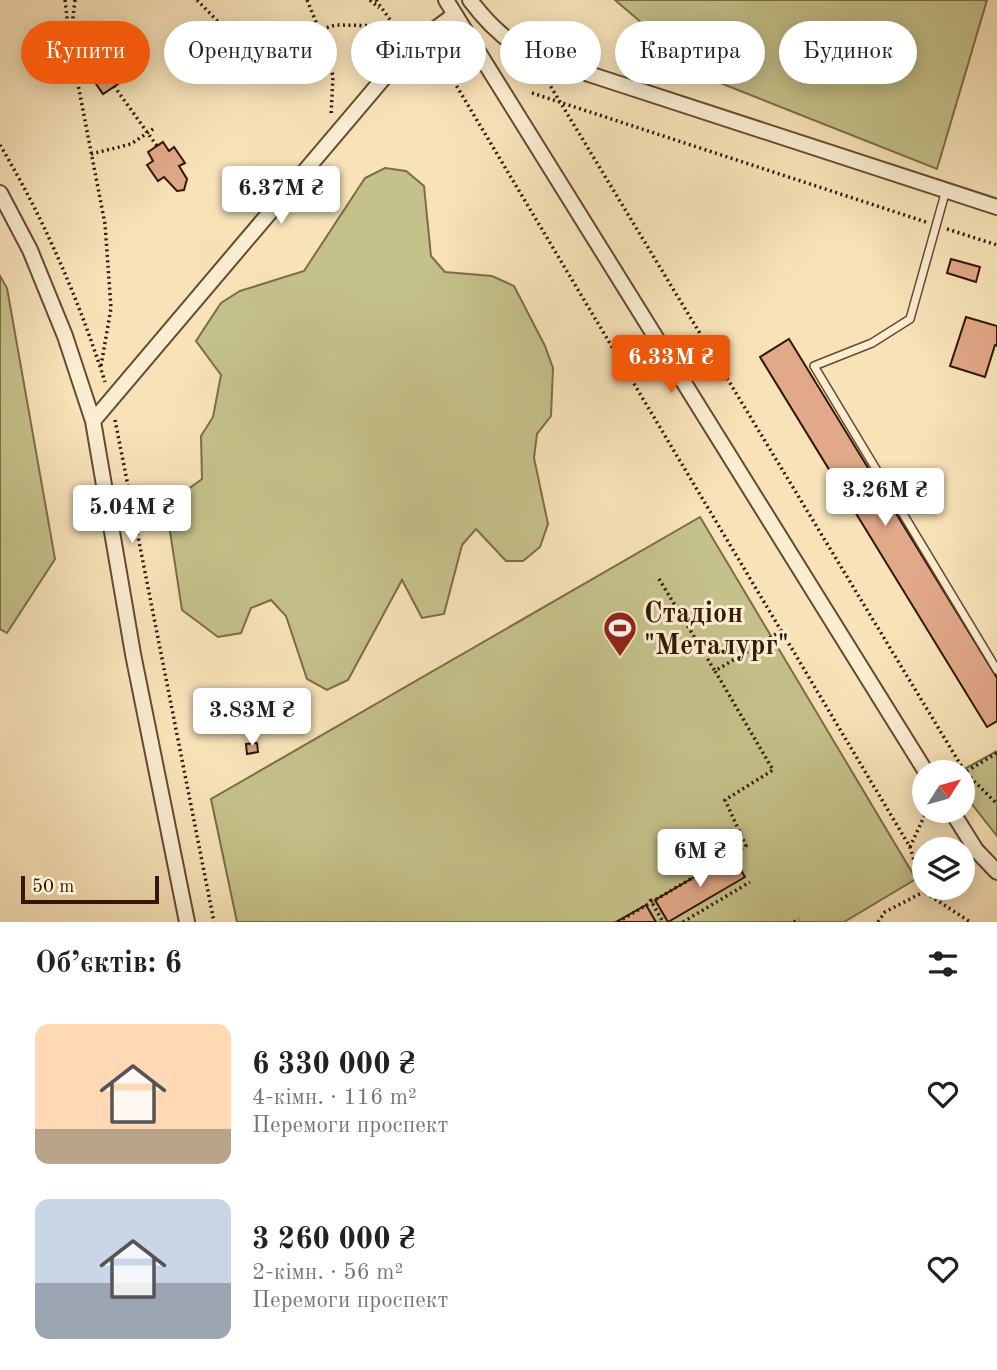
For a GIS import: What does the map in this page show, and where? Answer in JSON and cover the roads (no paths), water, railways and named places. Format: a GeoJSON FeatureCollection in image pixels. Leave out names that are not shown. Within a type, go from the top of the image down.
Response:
{"type":"FeatureCollection","features":[{"type":"Feature","properties":{"kind":"street"},"geometry":{"type":"LineString","coordinates":[[446,0],[919,760]]}},
{"type":"Feature","properties":{"kind":"street"},"geometry":{"type":"LineString","coordinates":[[470,0],[478,11],[518,47],[602,78],[997,207]]}},
{"type":"Feature","properties":{"kind":"street"},"geometry":{"type":"LineString","coordinates":[[93,421],[411,47],[454,15]]}},
{"type":"Feature","properties":{"kind":"street"},"geometry":{"type":"LineString","coordinates":[[0,193],[35,262],[65,336],[93,421],[133,654],[187,922]]}},
{"type":"Feature","properties":{"kind":"street"},"geometry":{"type":"LineString","coordinates":[[959,823],[976,850],[997,872]]}},
{"type":"Feature","properties":{"kind":"lane"},"geometry":{"type":"LineString","coordinates":[[946,190],[910,318],[872,343],[814,366],[997,670]]}},
{"type":"Feature","properties":{"kind":"place","name":"Стадіон \"Металург\""},"geometry":{"type":"Point","coordinates":[620,658]}}]}
